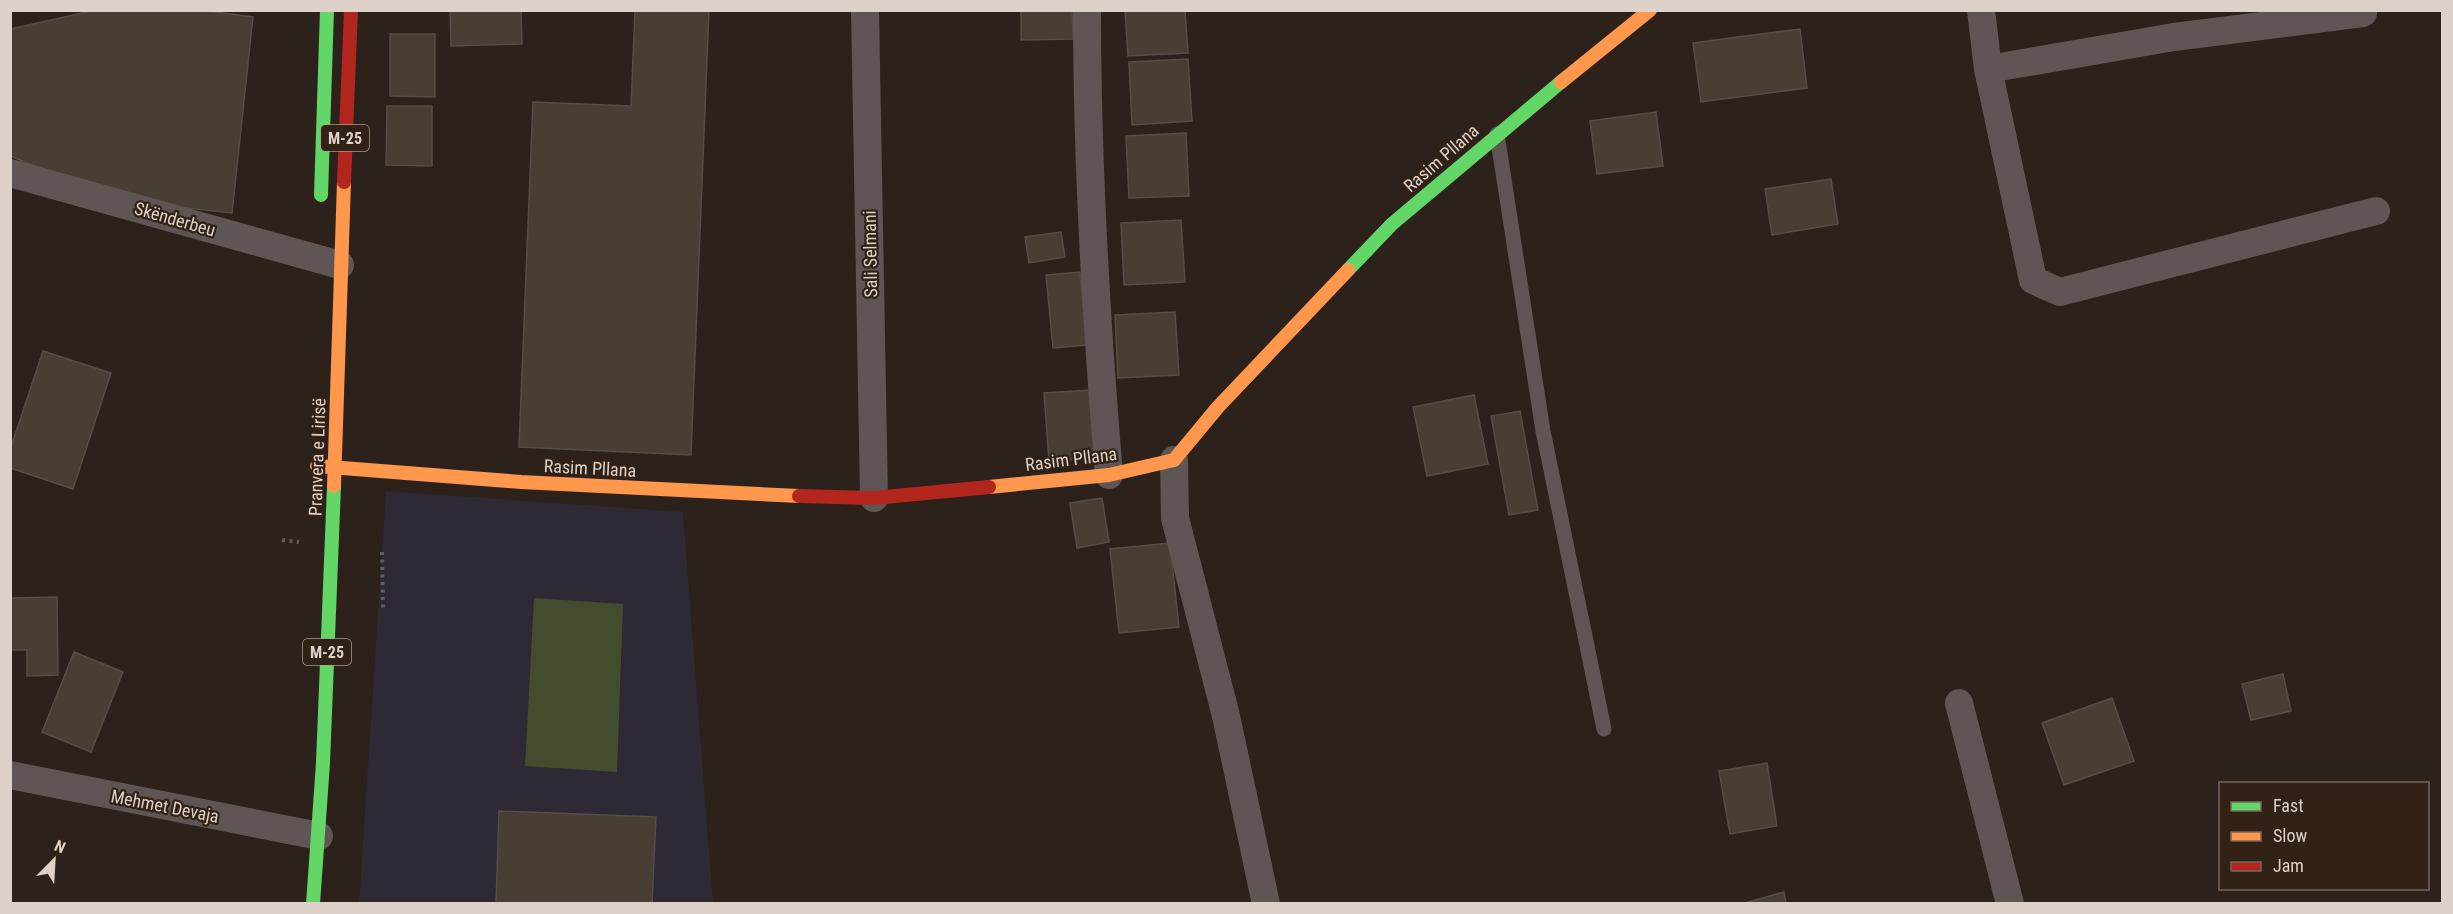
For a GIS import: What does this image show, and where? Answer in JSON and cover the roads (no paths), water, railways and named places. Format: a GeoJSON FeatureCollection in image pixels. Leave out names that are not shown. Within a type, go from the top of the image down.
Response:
{"type":"FeatureCollection","features":[{"type":"Feature","properties":{"kind":"street"},"geometry":{"type":"LineString","coordinates":[[321,215],[327,10]]}},
{"type":"Feature","properties":{"kind":"street","name":"Pranvera e Lirisë"},"geometry":{"type":"LineString","coordinates":[[313,903],[306,832],[335,467],[326,262],[351,10]]}},
{"type":"Feature","properties":{"kind":"street","name":"Sali Selmani"},"geometry":{"type":"LineString","coordinates":[[865,10],[874,498]]}},
{"type":"Feature","properties":{"kind":"street"},"geometry":{"type":"LineString","coordinates":[[1087,10],[1087,105],[1098,339],[1108,475]]}},
{"type":"Feature","properties":{"kind":"street","name":"Rasim Pllana"},"geometry":{"type":"LineString","coordinates":[[317,467],[521,482],[783,496],[874,498],[1108,475],[1174,460],[1218,407],[1392,224],[1497,134],[1650,10]]}},
{"type":"Feature","properties":{"kind":"street"},"geometry":{"type":"LineString","coordinates":[[1981,10],[1988,69],[2032,280],[2060,292],[2376,211]]}},
{"type":"Feature","properties":{"kind":"street"},"geometry":{"type":"LineString","coordinates":[[1988,69],[2174,37],[2363,13]]}},
{"type":"Feature","properties":{"kind":"street","name":"Skënderbeu"},"geometry":{"type":"LineString","coordinates":[[10,173],[326,262]]}},
{"type":"Feature","properties":{"kind":"street"},"geometry":{"type":"LineString","coordinates":[[1174,460],[1176,518],[1226,716],[1266,903]]}},
{"type":"Feature","properties":{"kind":"street"},"geometry":{"type":"LineString","coordinates":[[1959,703],[2010,903]]}},
{"type":"Feature","properties":{"kind":"street","name":"Mehmet Devaja"},"geometry":{"type":"LineString","coordinates":[[10,775],[306,832]]}},
{"type":"Feature","properties":{"kind":"lane"},"geometry":{"type":"LineString","coordinates":[[1497,134],[1543,431],[1604,729]]}}]}
